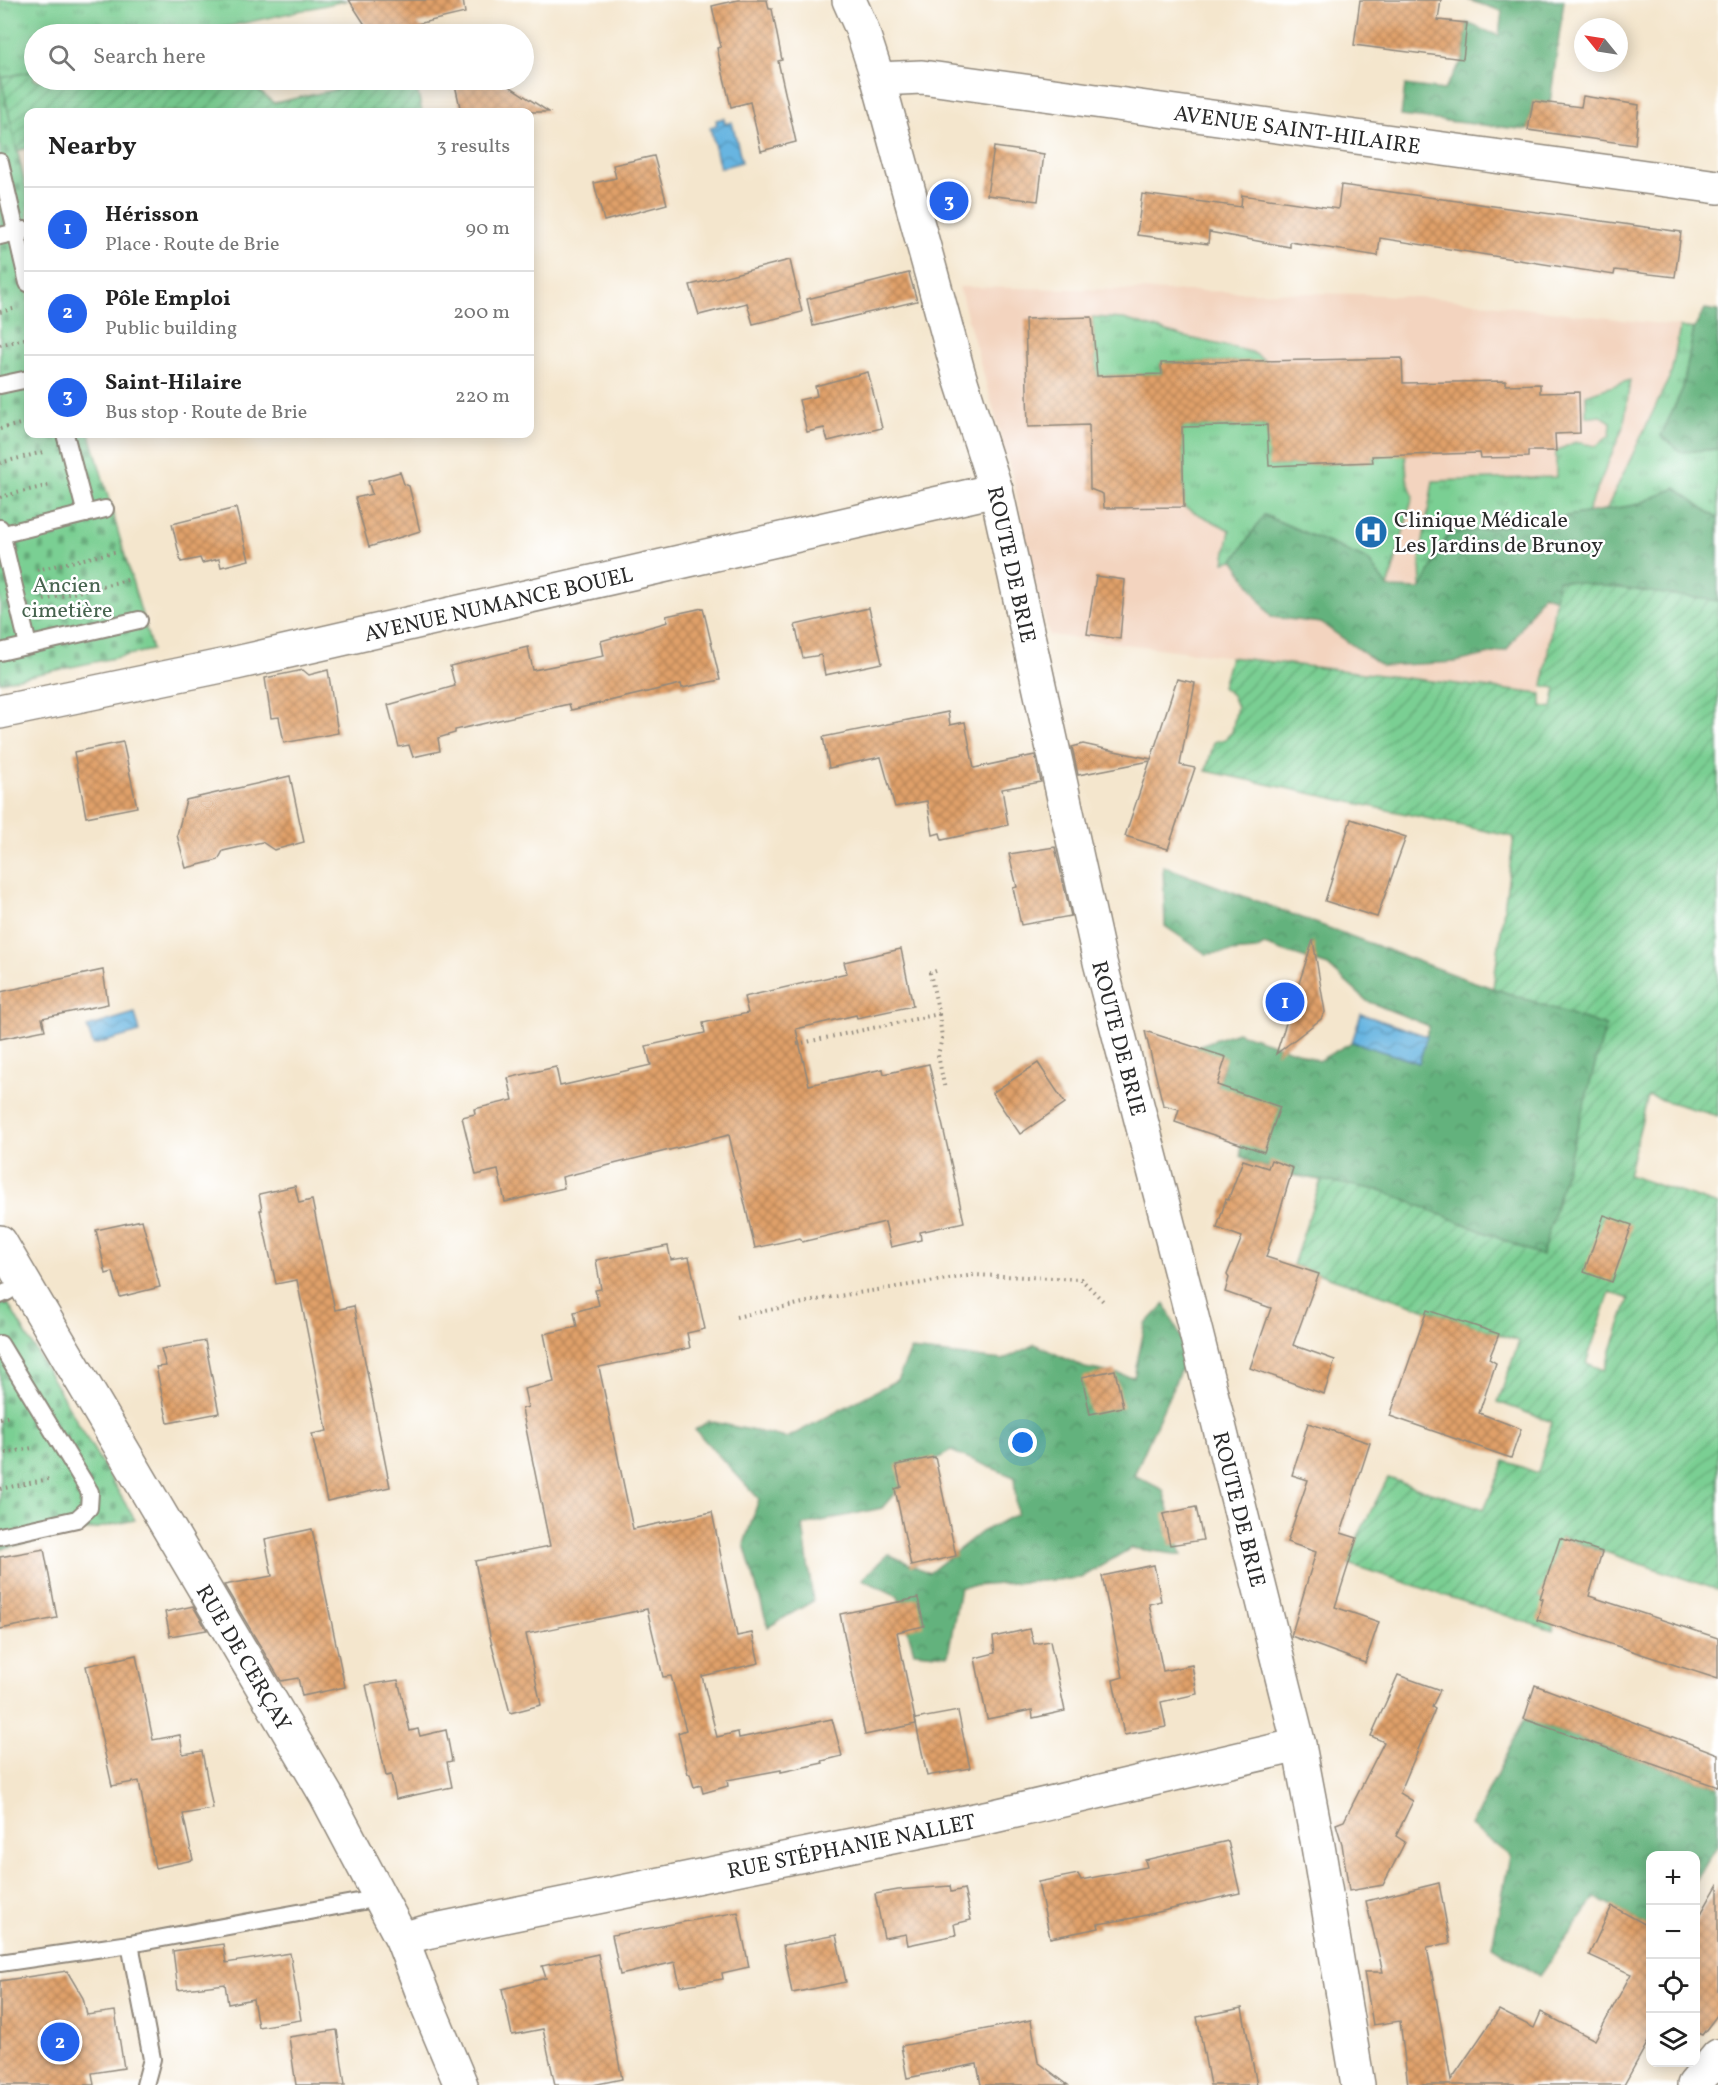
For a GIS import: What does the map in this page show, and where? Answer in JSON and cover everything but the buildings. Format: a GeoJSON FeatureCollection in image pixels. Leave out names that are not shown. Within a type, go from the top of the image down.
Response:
{"type":"FeatureCollection","features":[{"type":"Feature","properties":{"kind":"street","name":"ROUTE DE BRIE"},"geometry":{"type":"LineString","coordinates":[[849,0],[861,27],[878,79],[959,375],[996,490],[1100,962],[1299,1746],[1358,2085]]}},
{"type":"Feature","properties":{"kind":"street","name":"AVENUE SAINT-HILAIRE"},"geometry":{"type":"LineString","coordinates":[[878,79],[922,77],[1718,187]]}},
{"type":"Feature","properties":{"kind":"street","name":"AVENUE NUMANCE BOUEL"},"geometry":{"type":"LineString","coordinates":[[0,712],[236,663],[996,490]]}},
{"type":"Feature","properties":{"kind":"street","name":"RUE DE CERÇAY"},"geometry":{"type":"LineString","coordinates":[[0,1242],[307,1761],[402,1939],[461,2085]]}},
{"type":"Feature","properties":{"kind":"street","name":"RUE STÉPHANIE NALLET"},"geometry":{"type":"LineString","coordinates":[[402,1939],[426,1932],[990,1817],[1299,1746]]}},
{"type":"Feature","properties":{"kind":"street"},"geometry":{"type":"LineString","coordinates":[[1694,2085],[1718,2056]]}},
{"type":"Feature","properties":{"kind":"lane"},"geometry":{"type":"LineString","coordinates":[[0,162],[14,233],[24,269]]}},
{"type":"Feature","properties":{"kind":"lane"},"geometry":{"type":"LineString","coordinates":[[0,386],[24,380]]}},
{"type":"Feature","properties":{"kind":"lane"},"geometry":{"type":"LineString","coordinates":[[67,440],[86,514]]}},
{"type":"Feature","properties":{"kind":"lane"},"geometry":{"type":"LineString","coordinates":[[28,645],[1,533],[105,509]]}},
{"type":"Feature","properties":{"kind":"lane"},"geometry":{"type":"LineString","coordinates":[[0,652],[139,620]]}},
{"type":"Feature","properties":{"kind":"lane"},"geometry":{"type":"LineString","coordinates":[[0,1344],[90,1492],[88,1508],[77,1520],[0,1536]]}},
{"type":"Feature","properties":{"kind":"lane"},"geometry":{"type":"LineString","coordinates":[[0,1963],[130,1944],[380,1898]]}},
{"type":"Feature","properties":{"kind":"lane"},"geometry":{"type":"LineString","coordinates":[[130,1944],[152,2059],[145,2085]]}},
{"type":"Feature","properties":{"kind":"path"},"geometry":{"type":"LineString","coordinates":[[0,345],[24,339]]}},
{"type":"Feature","properties":{"kind":"path"},"geometry":{"type":"LineString","coordinates":[[0,429],[24,423]]}},
{"type":"Feature","properties":{"kind":"path"},"geometry":{"type":"LineString","coordinates":[[0,463],[67,440]]}},
{"type":"Feature","properties":{"kind":"path"},"geometry":{"type":"LineString","coordinates":[[0,497],[77,478]]}},
{"type":"Feature","properties":{"kind":"path"},"geometry":{"type":"LineString","coordinates":[[11,576],[118,551]]}},
{"type":"Feature","properties":{"kind":"path"},"geometry":{"type":"LineString","coordinates":[[19,607],[127,580]]}},
{"type":"Feature","properties":{"kind":"path"},"geometry":{"type":"LineString","coordinates":[[936,971],[930,973],[939,1014],[942,1038],[938,1055],[945,1090]]}},
{"type":"Feature","properties":{"kind":"path"},"geometry":{"type":"LineString","coordinates":[[797,1044],[939,1014]]}},
{"type":"Feature","properties":{"kind":"path"},"geometry":{"type":"LineString","coordinates":[[736,1317],[832,1297],[974,1275],[1081,1279],[1105,1304]]}},
{"type":"Feature","properties":{"kind":"path"},"geometry":{"type":"LineString","coordinates":[[0,1489],[79,1472]]}},
{"type":"Feature","properties":{"kind":"shaded area","name":"Clinique Médicale Les Jardins de Brunoy"},"geometry":{"type":"Polygon","coordinates":[[[959,287],[1363,294],[1448,299],[1718,331],[1718,601],[1558,580],[1541,694],[1049,635],[1033,577],[1015,487],[959,287]]]}},
{"type":"Feature","properties":{"kind":"green space"},"geometry":{"type":"Polygon","coordinates":[[[0,0],[348,0],[240,24],[24,24],[24,73],[1,78],[0,0]]]}},
{"type":"Feature","properties":{"kind":"green space"},"geometry":{"type":"Polygon","coordinates":[[[1468,0],[1564,0],[1550,103],[1533,102],[1528,130],[1401,116],[1405,85],[1444,90],[1463,59],[1467,23],[1499,36],[1502,11],[1468,0]]]}},
{"type":"Feature","properties":{"kind":"green space","name":"Ancien cimetière"},"geometry":{"type":"Polygon","coordinates":[[[0,72],[24,180],[24,438],[91,438],[152,650],[0,682],[0,72]]]}},
{"type":"Feature","properties":{"kind":"green space"},"geometry":{"type":"Polygon","coordinates":[[[24,73],[24,90],[258,90],[274,103],[334,90],[417,90],[421,108],[24,108],[24,149],[17,151],[1,78],[24,73]]]}},
{"type":"Feature","properties":{"kind":"green space"},"geometry":{"type":"Polygon","coordinates":[[[1705,309],[1718,311],[1718,449],[1681,452],[1661,436],[1683,388],[1694,329],[1705,309]]]}},
{"type":"Feature","properties":{"kind":"green space"},"geometry":{"type":"Polygon","coordinates":[[[1092,317],[1124,319],[1181,336],[1252,352],[1266,361],[1161,363],[1162,374],[1097,376],[1092,317]]]}},
{"type":"Feature","properties":{"kind":"green space"},"geometry":{"type":"Polygon","coordinates":[[[1680,327],[1694,329],[1683,388],[1661,436],[1681,451],[1718,449],[1718,519],[1676,488],[1636,505],[1606,510],[1671,374],[1680,327]]]}},
{"type":"Feature","properties":{"kind":"green space"},"geometry":{"type":"Polygon","coordinates":[[[1630,380],[1624,425],[1587,513],[1448,535],[1421,589],[1420,560],[1433,481],[1556,477],[1556,451],[1575,442],[1596,446],[1610,435],[1611,422],[1600,415],[1586,417],[1586,395],[1630,380]]]}},
{"type":"Feature","properties":{"kind":"green space"},"geometry":{"type":"Polygon","coordinates":[[[1371,422],[1403,422],[1407,478],[1413,496],[1388,588],[1368,560],[1264,515],[1234,560],[1224,562],[1230,530],[1184,507],[1182,427],[1267,425],[1270,466],[1372,462],[1371,422]]]}},
{"type":"Feature","properties":{"kind":"green space"},"geometry":{"type":"Polygon","coordinates":[[[1676,488],[1718,519],[1718,620],[1615,622],[1543,594],[1507,650],[1456,662],[1382,666],[1321,623],[1271,617],[1234,560],[1264,515],[1368,560],[1388,588],[1421,589],[1448,535],[1636,505],[1676,488]]]}},
{"type":"Feature","properties":{"kind":"green space"},"geometry":{"type":"Polygon","coordinates":[[[1558,580],[1718,601],[1718,1116],[1648,1096],[1628,1175],[1718,1205],[1718,1590],[1561,1537],[1540,1598],[1561,1604],[1553,1631],[1349,1564],[1357,1538],[1388,1478],[1484,1509],[1505,1461],[1538,1473],[1552,1422],[1498,1402],[1519,1341],[1293,1265],[1321,1180],[1383,1191],[1542,1256],[1606,1026],[1493,988],[1514,837],[1206,771],[1214,742],[1225,739],[1232,732],[1237,707],[1232,695],[1222,687],[1230,657],[1541,694],[1541,706],[1552,708],[1556,688],[1543,686],[1558,580]],[[1610,1292],[1586,1363],[1604,1370],[1629,1299],[1610,1292]]]}},
{"type":"Feature","properties":{"kind":"green space"},"geometry":{"type":"Polygon","coordinates":[[[1163,866],[1457,976],[1606,1026],[1542,1256],[1383,1191],[1291,1175],[1255,1164],[1241,1156],[1240,1144],[1243,1130],[1217,1086],[1224,1065],[1192,1053],[1194,1047],[1237,1032],[1318,1061],[1352,1042],[1419,1063],[1429,1026],[1367,1001],[1328,966],[1264,945],[1256,950],[1206,954],[1165,926],[1163,866]]]}},
{"type":"Feature","properties":{"kind":"green space"},"geometry":{"type":"Polygon","coordinates":[[[0,1290],[135,1520],[0,1549],[0,1290]]]}},
{"type":"Feature","properties":{"kind":"green space"},"geometry":{"type":"Polygon","coordinates":[[[1165,1304],[1188,1353],[1134,1475],[1163,1490],[1182,1555],[1131,1548],[1081,1578],[960,1587],[948,1655],[914,1652],[898,1596],[862,1579],[888,1554],[929,1573],[981,1532],[1017,1514],[1014,1477],[951,1451],[913,1472],[882,1508],[803,1525],[813,1601],[768,1627],[744,1544],[759,1499],[695,1430],[709,1421],[787,1438],[897,1380],[911,1350],[1003,1360],[1035,1344],[1085,1368],[1134,1377],[1145,1325],[1165,1304]]]}},
{"type":"Feature","properties":{"kind":"green space"},"geometry":{"type":"Polygon","coordinates":[[[1524,1719],[1718,1787],[1718,1844],[1700,1874],[1700,1851],[1646,1851],[1646,1925],[1595,1898],[1539,1976],[1492,1946],[1510,1856],[1471,1826],[1524,1719]]]}},
{"type":"Feature","properties":{"kind":"water"},"geometry":{"type":"Polygon","coordinates":[[[724,118],[725,124],[732,122],[742,162],[720,168],[710,127],[717,125],[716,120],[724,118]]]}},
{"type":"Feature","properties":{"kind":"water"},"geometry":{"type":"Polygon","coordinates":[[[135,1013],[140,1032],[93,1045],[87,1027],[135,1013]]]}},
{"type":"Feature","properties":{"kind":"water"},"geometry":{"type":"Polygon","coordinates":[[[1361,1014],[1427,1036],[1419,1063],[1352,1042],[1361,1014]]]}},
{"type":"Feature","properties":{"kind":"place","name":"Saint-Hilaire"},"geometry":{"type":"Point","coordinates":[949,201]}},
{"type":"Feature","properties":{"kind":"place","name":"Clinique Médicale Les Jardins de Brunoy"},"geometry":{"type":"Point","coordinates":[1371,532]}},
{"type":"Feature","properties":{"kind":"place","name":"Hérisson"},"geometry":{"type":"Point","coordinates":[1285,1002]}},
{"type":"Feature","properties":{"kind":"place","name":"Pôle Emploi"},"geometry":{"type":"Point","coordinates":[60,2042]}}]}
